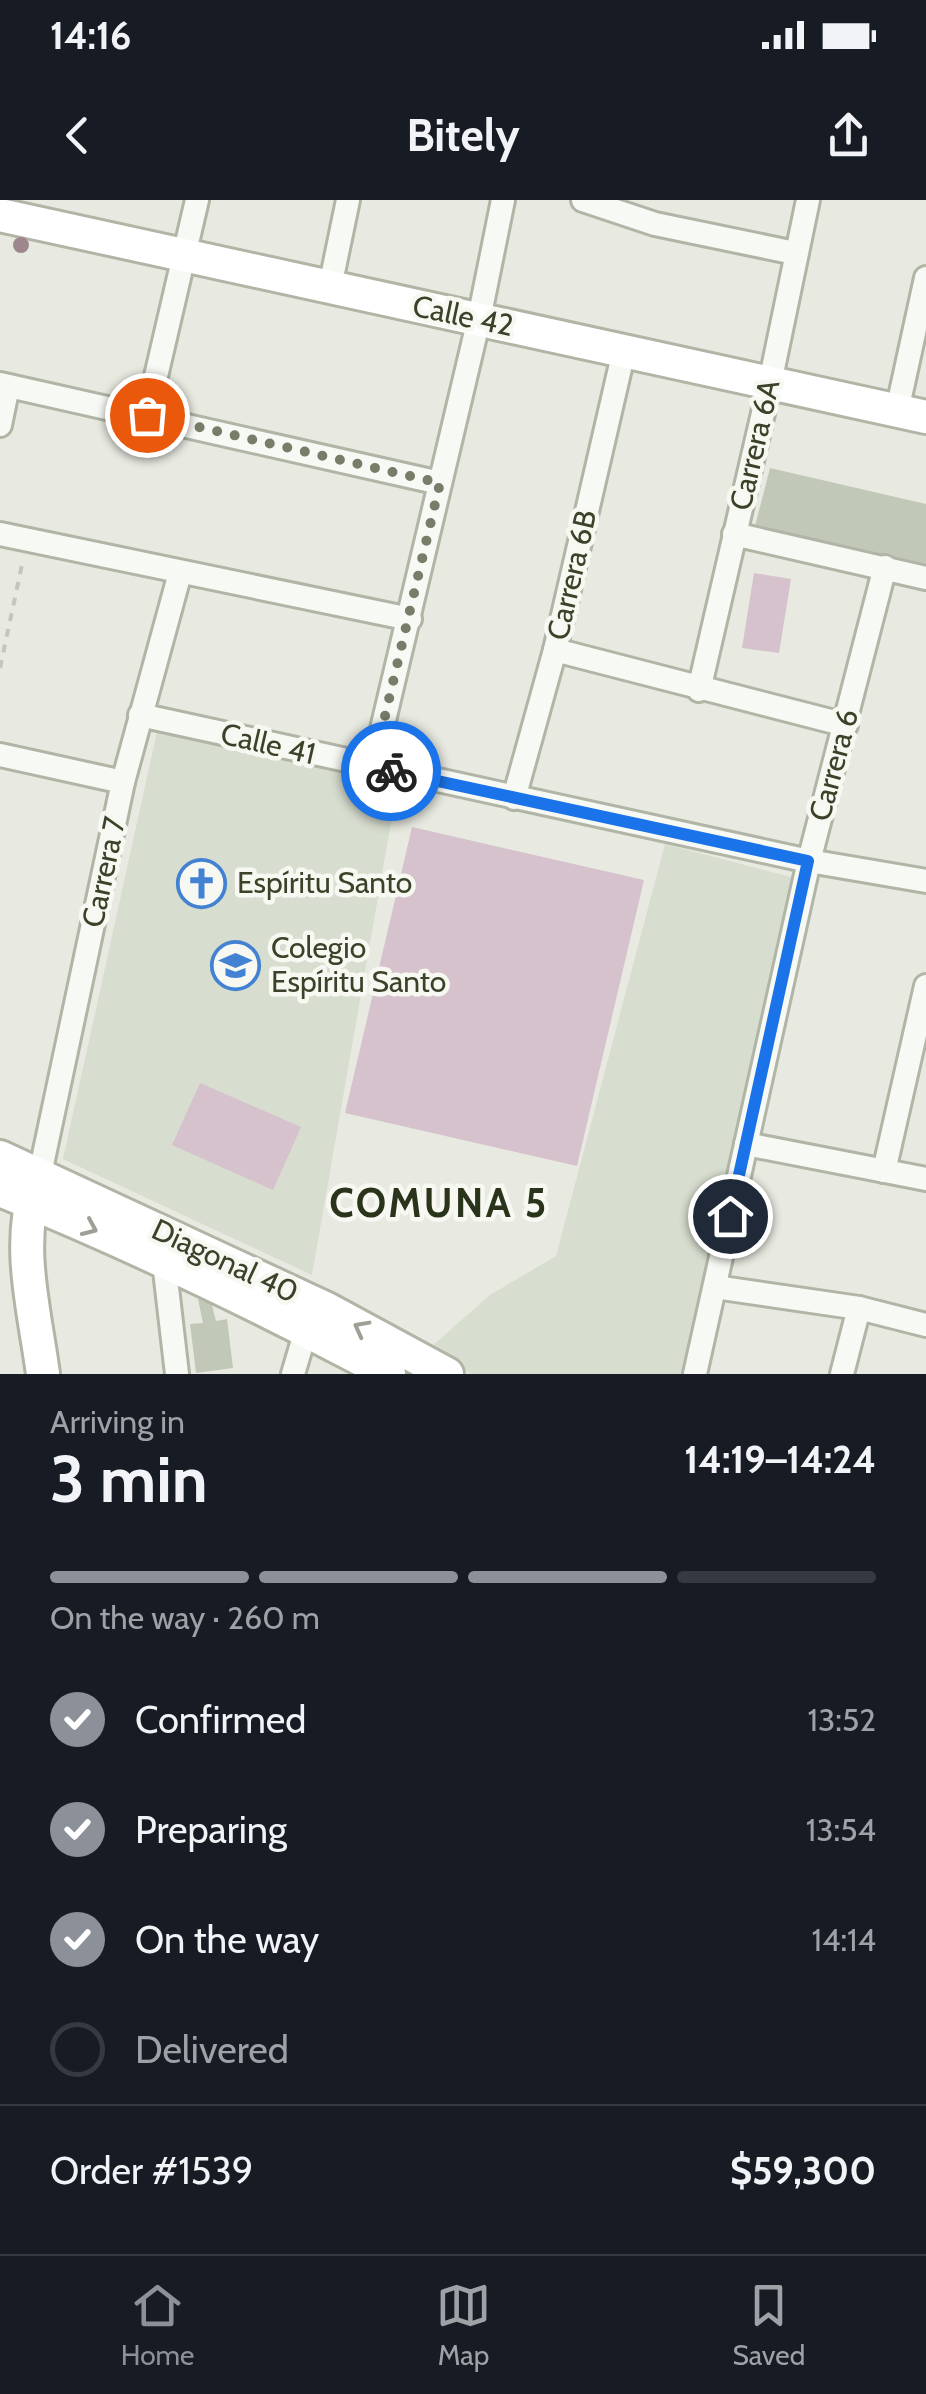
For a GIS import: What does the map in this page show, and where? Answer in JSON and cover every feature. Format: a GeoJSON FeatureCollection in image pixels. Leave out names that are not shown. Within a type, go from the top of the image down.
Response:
{"type":"FeatureCollection","features":[{"type":"Feature","properties":{"kind":"street"},"geometry":{"type":"LineString","coordinates":[[147,415],[197,200]]}},
{"type":"Feature","properties":{"kind":"street"},"geometry":{"type":"LineString","coordinates":[[330,286],[348,200]]}},
{"type":"Feature","properties":{"kind":"street"},"geometry":{"type":"LineString","coordinates":[[373,767],[503,200]]}},
{"type":"Feature","properties":{"kind":"street"},"geometry":{"type":"LineString","coordinates":[[583,200],[655,224],[795,253]]}},
{"type":"Feature","properties":{"kind":"street"},"geometry":{"type":"LineString","coordinates":[[655,224],[659,200]]}},
{"type":"Feature","properties":{"kind":"street","name":"Carrera 6A"},"geometry":{"type":"LineString","coordinates":[[700,690],[808,200]]}},
{"type":"Feature","properties":{"kind":"street","name":"Calle 42"},"geometry":{"type":"LineString","coordinates":[[0,214],[912,414]]}},
{"type":"Feature","properties":{"kind":"street"},"geometry":{"type":"LineString","coordinates":[[912,414],[926,278]]}},
{"type":"Feature","properties":{"kind":"street","name":"Carrera 6B"},"geometry":{"type":"LineString","coordinates":[[514,798],[555,650],[624,351]]}},
{"type":"Feature","properties":{"kind":"street"},"geometry":{"type":"LineString","coordinates":[[0,425],[4,385],[440,483]]}},
{"type":"Feature","properties":{"kind":"street"},"geometry":{"type":"LineString","coordinates":[[0,534],[410,619]]}},
{"type":"Feature","properties":{"kind":"street"},"geometry":{"type":"LineString","coordinates":[[734,534],[926,578]]}},
{"type":"Feature","properties":{"kind":"street","name":"Carrera 6"},"geometry":{"type":"LineString","coordinates":[[695,1374],[808,861],[885,567]]}},
{"type":"Feature","properties":{"kind":"street","name":"Carrera 7"},"geometry":{"type":"LineString","coordinates":[[24,1189],[123,782],[180,572]]}},
{"type":"Feature","properties":{"kind":"street"},"geometry":{"type":"LineString","coordinates":[[555,650],[846,725]]}},
{"type":"Feature","properties":{"kind":"street","name":"Calle 41"},"geometry":{"type":"LineString","coordinates":[[140,715],[808,861],[926,882]]}},
{"type":"Feature","properties":{"kind":"street"},"geometry":{"type":"LineString","coordinates":[[0,755],[123,782]]}},
{"type":"Feature","properties":{"kind":"street"},"geometry":{"type":"LineString","coordinates":[[884,1171],[922,1025],[926,986]]}},
{"type":"Feature","properties":{"kind":"street"},"geometry":{"type":"LineString","coordinates":[[746,1144],[926,1179]]}},
{"type":"Feature","properties":{"kind":"street","name":"Diagonal 40"},"geometry":{"type":"LineString","coordinates":[[0,1157],[24,1189],[389,1374]]}},
{"type":"Feature","properties":{"kind":"street"},"geometry":{"type":"LineString","coordinates":[[24,1189],[26,1243],[43,1374]]}},
{"type":"Feature","properties":{"kind":"street","name":"Diagonal 40"},"geometry":{"type":"LineString","coordinates":[[24,1189],[327,1310],[429,1370]]}},
{"type":"Feature","properties":{"kind":"street"},"geometry":{"type":"LineString","coordinates":[[164,1262],[177,1374]]}},
{"type":"Feature","properties":{"kind":"street"},"geometry":{"type":"LineString","coordinates":[[715,1287],[859,1308],[926,1325]]}},
{"type":"Feature","properties":{"kind":"street"},"geometry":{"type":"LineString","coordinates":[[842,1374],[859,1308]]}},
{"type":"Feature","properties":{"kind":"street"},"geometry":{"type":"LineString","coordinates":[[292,1374],[306,1330]]}},
{"type":"Feature","properties":{"kind":"path"},"geometry":{"type":"LineString","coordinates":[[0,668],[28,539]]}},
{"type":"Feature","properties":{"kind":"shaded area"},"geometry":{"type":"Polygon","coordinates":[[[754,573],[791,579],[779,653],[742,648],[754,573]]]}},
{"type":"Feature","properties":{"kind":"shaded area","name":"Colegio Espíritu Santo"},"geometry":{"type":"Polygon","coordinates":[[[158,727],[400,771],[312,1275],[63,1159],[158,727]]]}},
{"type":"Feature","properties":{"kind":"shaded area"},"geometry":{"type":"Polygon","coordinates":[[[412,827],[644,880],[577,1166],[345,1113],[412,827]]]}},
{"type":"Feature","properties":{"kind":"shaded area"},"geometry":{"type":"Polygon","coordinates":[[[665,844],[798,879],[688,1374],[471,1374],[432,1346],[490,1295],[556,1256],[665,844]]]}},
{"type":"Feature","properties":{"kind":"shaded area"},"geometry":{"type":"Polygon","coordinates":[[[200,1083],[301,1127],[273,1190],[172,1145],[200,1083]]]}},
{"type":"Feature","properties":{"kind":"building"},"geometry":{"type":"Polygon","coordinates":[[[770,468],[926,504],[926,566],[755,526],[770,468]]]}},
{"type":"Feature","properties":{"kind":"building"},"geometry":{"type":"Polygon","coordinates":[[[198,1299],[211,1301],[216,1321],[227,1319],[233,1368],[196,1373],[190,1324],[203,1323],[198,1299]]]}},
{"type":"Feature","properties":{"kind":"way so far"},"geometry":{"type":"LineString","coordinates":[[147,415],[440,483],[373,767],[391,771]]}},
{"type":"Feature","properties":{"kind":"place","name":"Espíritu Santo"},"geometry":{"type":"Point","coordinates":[202,883]}},
{"type":"Feature","properties":{"kind":"place","name":"Colegio Espíritu Santo"},"geometry":{"type":"Point","coordinates":[236,965]}},
{"type":"Feature","properties":{"kind":"district","name":"COMUNA 5"},"geometry":{"type":"Point","coordinates":[439,1203]}},
{"type":"Feature","properties":{"kind":"route"},"geometry":{"type":"LineString","coordinates":[[391,771],[808,861],[730,1216]]}}]}
